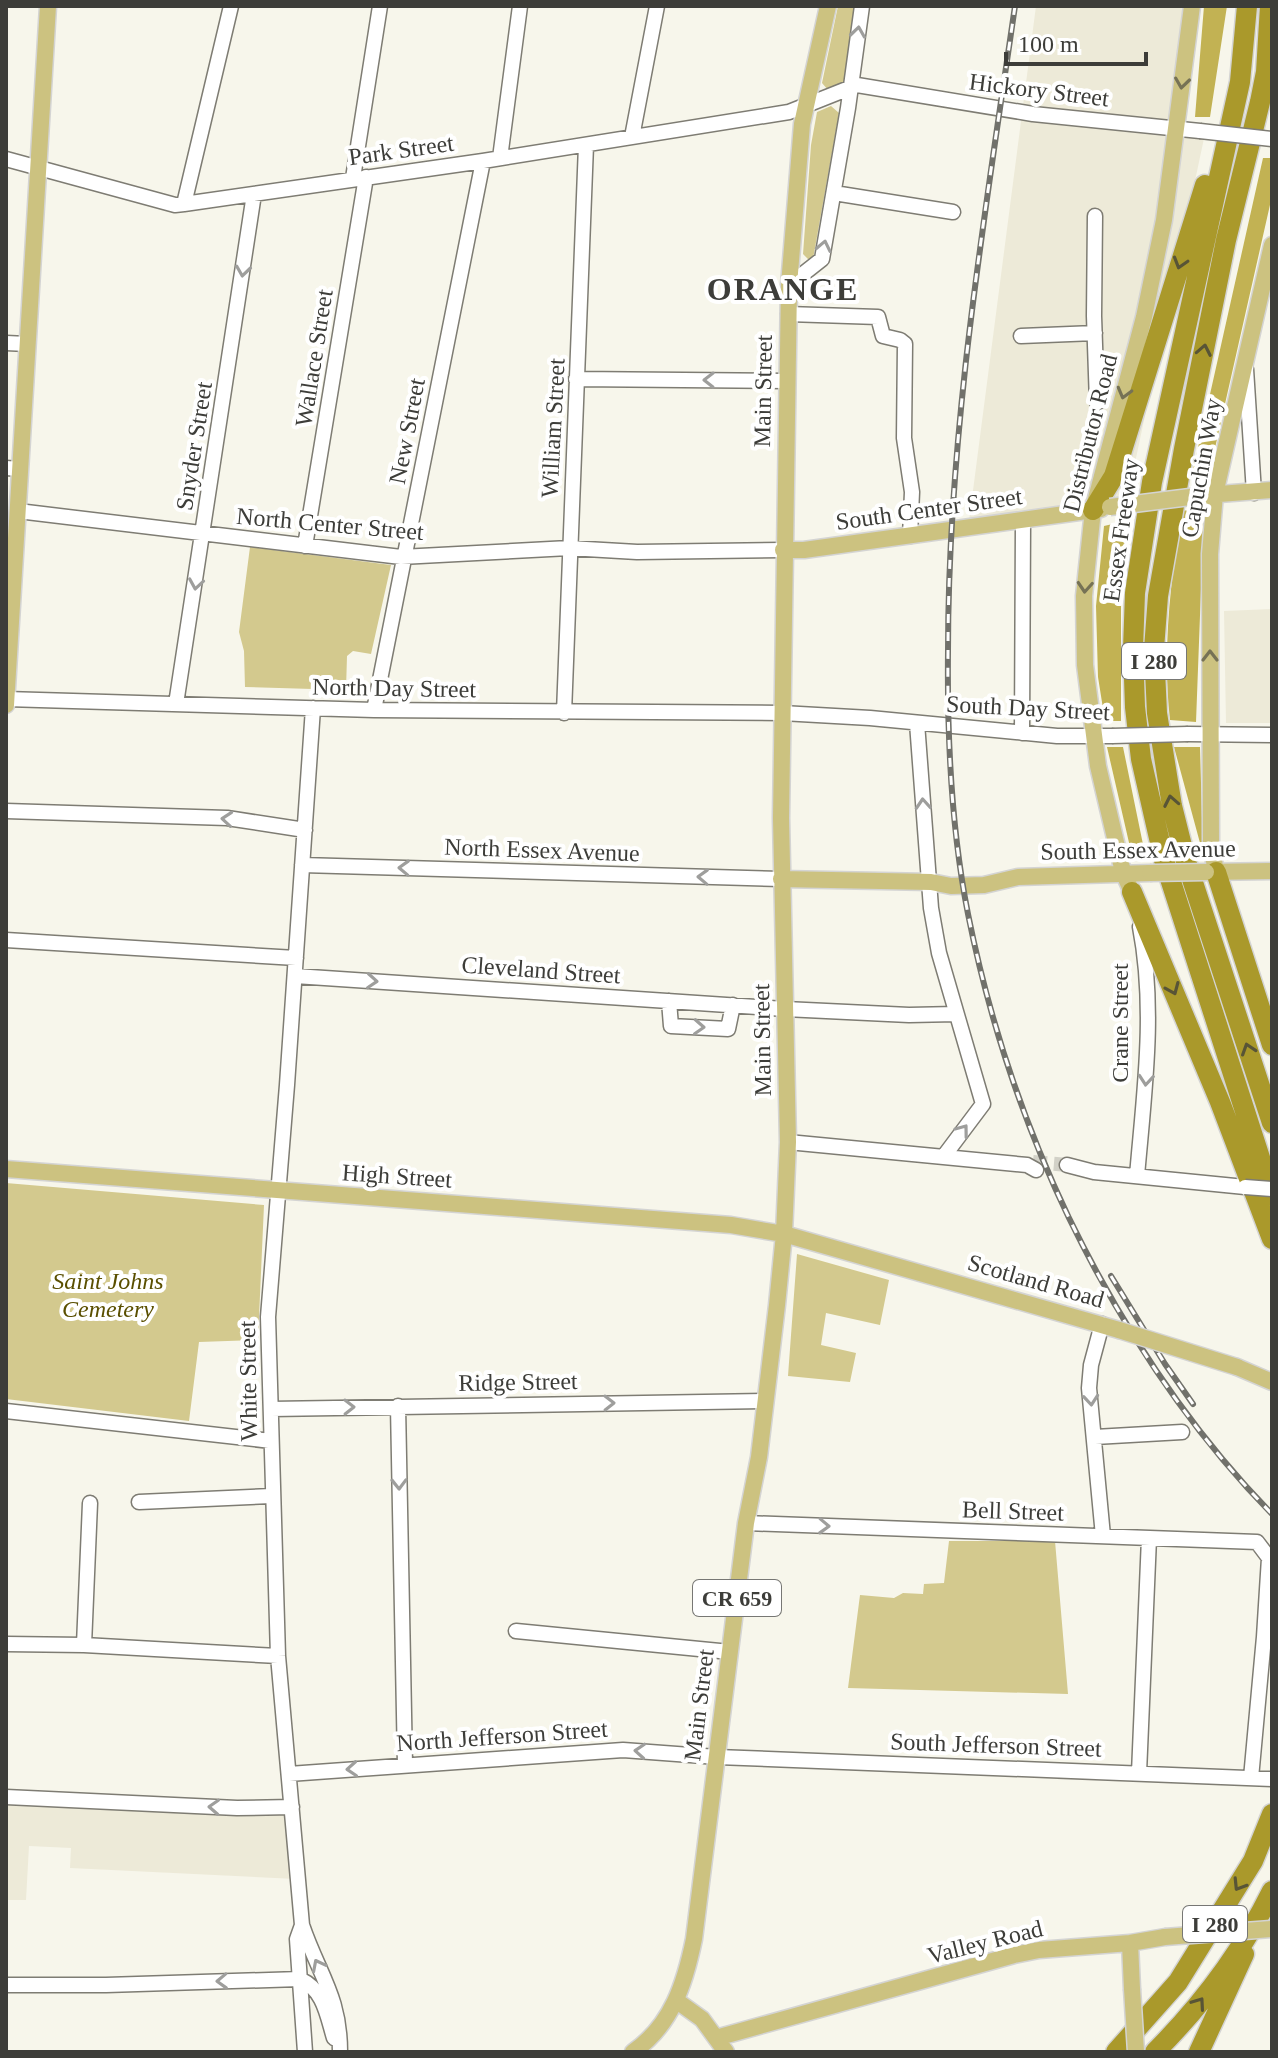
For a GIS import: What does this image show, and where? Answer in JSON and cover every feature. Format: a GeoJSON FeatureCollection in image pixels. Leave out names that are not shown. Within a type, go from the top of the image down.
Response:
{"type":"FeatureCollection","features":[{"type":"Feature","properties":{"kind":"highway","name":"Essex Freeway"},"geometry":{"type":"LineString","coordinates":[[1247,6],[1240,82],[1152,482],[1135,593],[1134,692],[1141,759],[1164,860],[1272,1192]]}},
{"type":"Feature","properties":{"kind":"highway","name":"Essex Freeway"},"geometry":{"type":"LineString","coordinates":[[1270,6],[1266,72],[1226,240],[1184,449],[1158,596],[1154,649],[1157,713],[1172,806],[1185,858],[1272,1123]]}},
{"type":"Feature","properties":{"kind":"highway"},"geometry":{"type":"LineString","coordinates":[[1266,72],[1272,46]]}},
{"type":"Feature","properties":{"kind":"highway"},"geometry":{"type":"LineString","coordinates":[[1102,508],[1240,82]]}},
{"type":"Feature","properties":{"kind":"highway"},"geometry":{"type":"LineString","coordinates":[[1211,872],[1272,1045]]}},
{"type":"Feature","properties":{"kind":"highway"},"geometry":{"type":"LineString","coordinates":[[1132,892],[1220,1102],[1272,1239]]}},
{"type":"Feature","properties":{"kind":"highway","name":"I 280"},"geometry":{"type":"LineString","coordinates":[[1116,2052],[1178,1982],[1245,1874],[1272,1814]]}},
{"type":"Feature","properties":{"kind":"highway","name":"I 280"},"geometry":{"type":"LineString","coordinates":[[1155,2052],[1268,1924],[1272,1891]]}},
{"type":"Feature","properties":{"kind":"highway"},"geometry":{"type":"LineString","coordinates":[[1199,2052],[1226,1996],[1268,1924]]}},
{"type":"Feature","properties":{"kind":"highway"},"geometry":{"type":"LineString","coordinates":[[1106,2052],[1142,2024]]}},
{"type":"Feature","properties":{"kind":"main road"},"geometry":{"type":"LineString","coordinates":[[6,701],[10,560],[18,511],[13,468],[27,344],[48,6]]}},
{"type":"Feature","properties":{"kind":"main road","name":"Main Street"},"geometry":{"type":"LineString","coordinates":[[633,2052],[659,2028],[677,2001],[694,1939],[746,1523],[759,1457],[784,1234],[788,1142],[781,879],[783,550],[789,285],[805,106],[828,6]]}},
{"type":"Feature","properties":{"kind":"main road","name":"Distributor Road"},"geometry":{"type":"LineString","coordinates":[[1123,872],[1098,766],[1103,736],[1085,665],[1084,596],[1164,220],[1192,6]]}},
{"type":"Feature","properties":{"kind":"main road","name":"Capuchin Way"},"geometry":{"type":"LineString","coordinates":[[1211,872],[1207,495],[1246,361],[1272,245]]}},
{"type":"Feature","properties":{"kind":"main road","name":"South Center Street"},"geometry":{"type":"LineString","coordinates":[[783,550],[804,550],[1207,495],[1272,490]]}},
{"type":"Feature","properties":{"kind":"main road","name":"South Essex Avenue"},"geometry":{"type":"LineString","coordinates":[[781,879],[931,882],[951,886],[984,885],[1005,879],[1123,872],[1272,871]]}},
{"type":"Feature","properties":{"kind":"main road","name":"Crane Street"},"geometry":{"type":"LineString","coordinates":[[1123,872],[1132,892]]}},
{"type":"Feature","properties":{"kind":"main road","name":"High Street"},"geometry":{"type":"LineString","coordinates":[[6,1169],[731,1225],[784,1234]]}},
{"type":"Feature","properties":{"kind":"main road","name":"Scotland Road"},"geometry":{"type":"LineString","coordinates":[[784,1234],[1102,1324],[1237,1367],[1272,1382]]}},
{"type":"Feature","properties":{"kind":"main road","name":"Valley Road"},"geometry":{"type":"LineString","coordinates":[[721,2045],[1014,1955],[1268,1924]]}},
{"type":"Feature","properties":{"kind":"main road"},"geometry":{"type":"LineString","coordinates":[[1130,1943],[1136,2052]]}},
{"type":"Feature","properties":{"kind":"main road"},"geometry":{"type":"LineString","coordinates":[[677,2001],[702,2019],[721,2045]]}},
{"type":"Feature","properties":{"kind":"street"},"geometry":{"type":"LineString","coordinates":[[184,204],[231,6]]}},
{"type":"Feature","properties":{"kind":"street","name":"Wallace Street"},"geometry":{"type":"LineString","coordinates":[[305,546],[360,177],[380,6]]}},
{"type":"Feature","properties":{"kind":"street"},"geometry":{"type":"LineString","coordinates":[[500,158],[520,6]]}},
{"type":"Feature","properties":{"kind":"street"},"geometry":{"type":"LineString","coordinates":[[632,137],[657,6]]}},
{"type":"Feature","properties":{"kind":"street"},"geometry":{"type":"LineString","coordinates":[[789,285],[822,259],[862,6]]}},
{"type":"Feature","properties":{"kind":"street","name":"Hickory Street"},"geometry":{"type":"LineString","coordinates":[[805,106],[857,85],[1033,114],[1272,139]]}},
{"type":"Feature","properties":{"kind":"street","name":"Park Street"},"geometry":{"type":"LineString","coordinates":[[6,159],[175,205],[586,145],[789,112],[805,106]]}},
{"type":"Feature","properties":{"kind":"street","name":"William Street"},"geometry":{"type":"LineString","coordinates":[[564,713],[586,145]]}},
{"type":"Feature","properties":{"kind":"street","name":"New Street"},"geometry":{"type":"LineString","coordinates":[[374,710],[483,161]]}},
{"type":"Feature","properties":{"kind":"street"},"geometry":{"type":"LineString","coordinates":[[834,193],[953,212]]}},
{"type":"Feature","properties":{"kind":"street","name":"Snyder Street"},"geometry":{"type":"LineString","coordinates":[[176,704],[254,194]]}},
{"type":"Feature","properties":{"kind":"street"},"geometry":{"type":"LineString","coordinates":[[1095,216],[1097,403]]}},
{"type":"Feature","properties":{"kind":"street"},"geometry":{"type":"LineString","coordinates":[[788,314],[878,317],[883,336],[905,344],[904,438],[912,492],[910,536]]}},
{"type":"Feature","properties":{"kind":"street"},"geometry":{"type":"LineString","coordinates":[[1021,336],[1095,333]]}},
{"type":"Feature","properties":{"kind":"street"},"geometry":{"type":"LineString","coordinates":[[6,343],[27,344]]}},
{"type":"Feature","properties":{"kind":"street"},"geometry":{"type":"LineString","coordinates":[[1246,361],[1254,493]]}},
{"type":"Feature","properties":{"kind":"street"},"geometry":{"type":"LineString","coordinates":[[576,379],[787,381]]}},
{"type":"Feature","properties":{"kind":"street","name":"North Center Street"},"geometry":{"type":"LineString","coordinates":[[18,511],[405,557],[569,548],[637,552],[783,550]]}},
{"type":"Feature","properties":{"kind":"street"},"geometry":{"type":"LineString","coordinates":[[1022,733],[1023,521]]}},
{"type":"Feature","properties":{"kind":"street","name":"North Day Street"},"geometry":{"type":"LineString","coordinates":[[6,701],[564,713],[782,713]]}},
{"type":"Feature","properties":{"kind":"street","name":"White Street"},"geometry":{"type":"LineString","coordinates":[[305,2052],[297,1939],[302,1925],[278,1656],[268,1317],[313,708]]}},
{"type":"Feature","properties":{"kind":"street","name":"South Day Street"},"geometry":{"type":"LineString","coordinates":[[782,713],[1022,733],[1272,735]]}},
{"type":"Feature","properties":{"kind":"street"},"geometry":{"type":"LineString","coordinates":[[917,723],[931,908],[939,953],[983,1104],[944,1156]]}},
{"type":"Feature","properties":{"kind":"street"},"geometry":{"type":"LineString","coordinates":[[6,811],[227,818],[305,830]]}},
{"type":"Feature","properties":{"kind":"street","name":"North Essex Avenue"},"geometry":{"type":"LineString","coordinates":[[302,865],[781,879]]}},
{"type":"Feature","properties":{"kind":"street","name":"Crane Street"},"geometry":{"type":"LineString","coordinates":[[1132,892],[1144,948],[1148,1014],[1148,1050],[1137,1176]]}},
{"type":"Feature","properties":{"kind":"street"},"geometry":{"type":"LineString","coordinates":[[6,940],[296,958]]}},
{"type":"Feature","properties":{"kind":"street","name":"Cleveland Street"},"geometry":{"type":"LineString","coordinates":[[295,976],[785,1009],[956,1014]]}},
{"type":"Feature","properties":{"kind":"street"},"geometry":{"type":"LineString","coordinates":[[669,1001],[671,1026],[728,1029],[733,1005]]}},
{"type":"Feature","properties":{"kind":"street"},"geometry":{"type":"LineString","coordinates":[[788,1142],[1032,1165]]}},
{"type":"Feature","properties":{"kind":"street"},"geometry":{"type":"LineString","coordinates":[[1069,1169],[1272,1192]]}},
{"type":"Feature","properties":{"kind":"street"},"geometry":{"type":"LineString","coordinates":[[1102,1324],[1091,1365],[1089,1388],[1103,1536]]}},
{"type":"Feature","properties":{"kind":"street","name":"Ridge Street"},"geometry":{"type":"LineString","coordinates":[[271,1409],[765,1401]]}},
{"type":"Feature","properties":{"kind":"street"},"geometry":{"type":"LineString","coordinates":[[398,1406],[405,1765]]}},
{"type":"Feature","properties":{"kind":"street"},"geometry":{"type":"LineString","coordinates":[[6,1411],[271,1441]]}},
{"type":"Feature","properties":{"kind":"street"},"geometry":{"type":"LineString","coordinates":[[1095,1437],[1182,1432]]}},
{"type":"Feature","properties":{"kind":"street"},"geometry":{"type":"LineString","coordinates":[[139,1502],[271,1496]]}},
{"type":"Feature","properties":{"kind":"street"},"geometry":{"type":"LineString","coordinates":[[84,1645],[90,1503]]}},
{"type":"Feature","properties":{"kind":"street","name":"Bell Street"},"geometry":{"type":"LineString","coordinates":[[746,1523],[1257,1542],[1269,1558],[1251,1778]]}},
{"type":"Feature","properties":{"kind":"street"},"geometry":{"type":"LineString","coordinates":[[1139,1773],[1149,1538]]}},
{"type":"Feature","properties":{"kind":"street"},"geometry":{"type":"LineString","coordinates":[[516,1631],[730,1652]]}},
{"type":"Feature","properties":{"kind":"street"},"geometry":{"type":"LineString","coordinates":[[6,1644],[84,1645],[278,1656]]}},
{"type":"Feature","properties":{"kind":"street","name":"North Jefferson Street"},"geometry":{"type":"LineString","coordinates":[[289,1774],[623,1750],[717,1757]]}},
{"type":"Feature","properties":{"kind":"street","name":"South Jefferson Street"},"geometry":{"type":"LineString","coordinates":[[717,1757],[1270,1778]]}},
{"type":"Feature","properties":{"kind":"street"},"geometry":{"type":"LineString","coordinates":[[6,1797],[237,1808],[292,1807]]}},
{"type":"Feature","properties":{"kind":"street"},"geometry":{"type":"LineString","coordinates":[[302,1925],[340,2027],[339,2052]]}},
{"type":"Feature","properties":{"kind":"street"},"geometry":{"type":"LineString","coordinates":[[6,1985],[300,1979],[330,2004]]}},
{"type":"Feature","properties":{"kind":"street"},"geometry":{"type":"LineString","coordinates":[[302,2005],[330,2004]]}},
{"type":"Feature","properties":{"kind":"shaded area"},"geometry":{"type":"Polygon","coordinates":[[[1036,6],[1201,6],[1185,125],[1206,129],[1126,505],[968,529],[1036,6]]]}},
{"type":"Feature","properties":{"kind":"shaded area"},"geometry":{"type":"Polygon","coordinates":[[[1204,6],[1227,6],[1210,117],[1195,117],[1204,6]]]}},
{"type":"Feature","properties":{"kind":"shaded area"},"geometry":{"type":"Polygon","coordinates":[[[1263,158],[1272,158],[1272,196],[1208,479],[1191,479],[1263,158]]]}},
{"type":"Feature","properties":{"kind":"shaded area"},"geometry":{"type":"Polygon","coordinates":[[[1204,509],[1196,722],[1170,720],[1167,642],[1181,511],[1204,509]]]}},
{"type":"Feature","properties":{"kind":"shaded area"},"geometry":{"type":"Polygon","coordinates":[[[1130,520],[1121,577],[1121,721],[1105,721],[1098,677],[1096,606],[1104,526],[1130,520]]]}},
{"type":"Feature","properties":{"kind":"shaded area"},"geometry":{"type":"Polygon","coordinates":[[[1272,609],[1272,723],[1226,723],[1224,611],[1272,609]]]}},
{"type":"Feature","properties":{"kind":"shaded area"},"geometry":{"type":"Polygon","coordinates":[[[1107,747],[1123,747],[1146,859],[1133,860],[1107,747]]]}},
{"type":"Feature","properties":{"kind":"shaded area"},"geometry":{"type":"Polygon","coordinates":[[[1174,747],[1200,747],[1203,854],[1174,747]]]}},
{"type":"Feature","properties":{"kind":"shaded area"},"geometry":{"type":"Polygon","coordinates":[[[6,1795],[289,1807],[296,1879],[70,1868],[71,1848],[29,1846],[26,1900],[6,1900],[6,1795]]]}},
{"type":"Feature","properties":{"kind":"green space"},"geometry":{"type":"Polygon","coordinates":[[[838,6],[855,6],[844,82],[828,90],[822,83],[838,6]]]}},
{"type":"Feature","properties":{"kind":"green space"},"geometry":{"type":"Polygon","coordinates":[[[831,106],[839,113],[813,259],[809,260],[803,254],[811,145],[817,112],[831,106]]]}},
{"type":"Feature","properties":{"kind":"green space"},"geometry":{"type":"Polygon","coordinates":[[[250,547],[391,565],[371,654],[353,651],[347,656],[346,690],[245,687],[244,651],[239,632],[250,547]]]}},
{"type":"Feature","properties":{"kind":"green space","name":"Saint Johns Cemetery"},"geometry":{"type":"Polygon","coordinates":[[[6,1183],[264,1205],[258,1340],[199,1342],[189,1421],[6,1399],[6,1183]]]}},
{"type":"Feature","properties":{"kind":"green space"},"geometry":{"type":"Polygon","coordinates":[[[797,1254],[889,1280],[880,1325],[826,1313],[821,1345],[856,1353],[850,1382],[788,1376],[797,1254]]]}},
{"type":"Feature","properties":{"kind":"green space"},"geometry":{"type":"Polygon","coordinates":[[[949,1541],[1055,1541],[1068,1694],[848,1688],[860,1595],[894,1598],[903,1593],[923,1594],[924,1584],[944,1583],[949,1541]]]}},
{"type":"Feature","properties":{"kind":"tunnel"},"geometry":{"type":"LineString","coordinates":[[1033,1162],[1067,1165]]}},
{"type":"Feature","properties":{"kind":"railway"},"geometry":{"type":"LineString","coordinates":[[1015,6],[970,327],[954,489],[948,717],[951,783],[962,882],[976,953],[1009,1069],[1037,1145],[1069,1218],[1111,1298],[1158,1374],[1212,1446],[1272,1514]]}},
{"type":"Feature","properties":{"kind":"railway"},"geometry":{"type":"LineString","coordinates":[[1111,1276],[1193,1404]]}},
{"type":"Feature","properties":{"kind":"district","name":"ORANGE"},"geometry":{"type":"Point","coordinates":[783,289]}}]}
